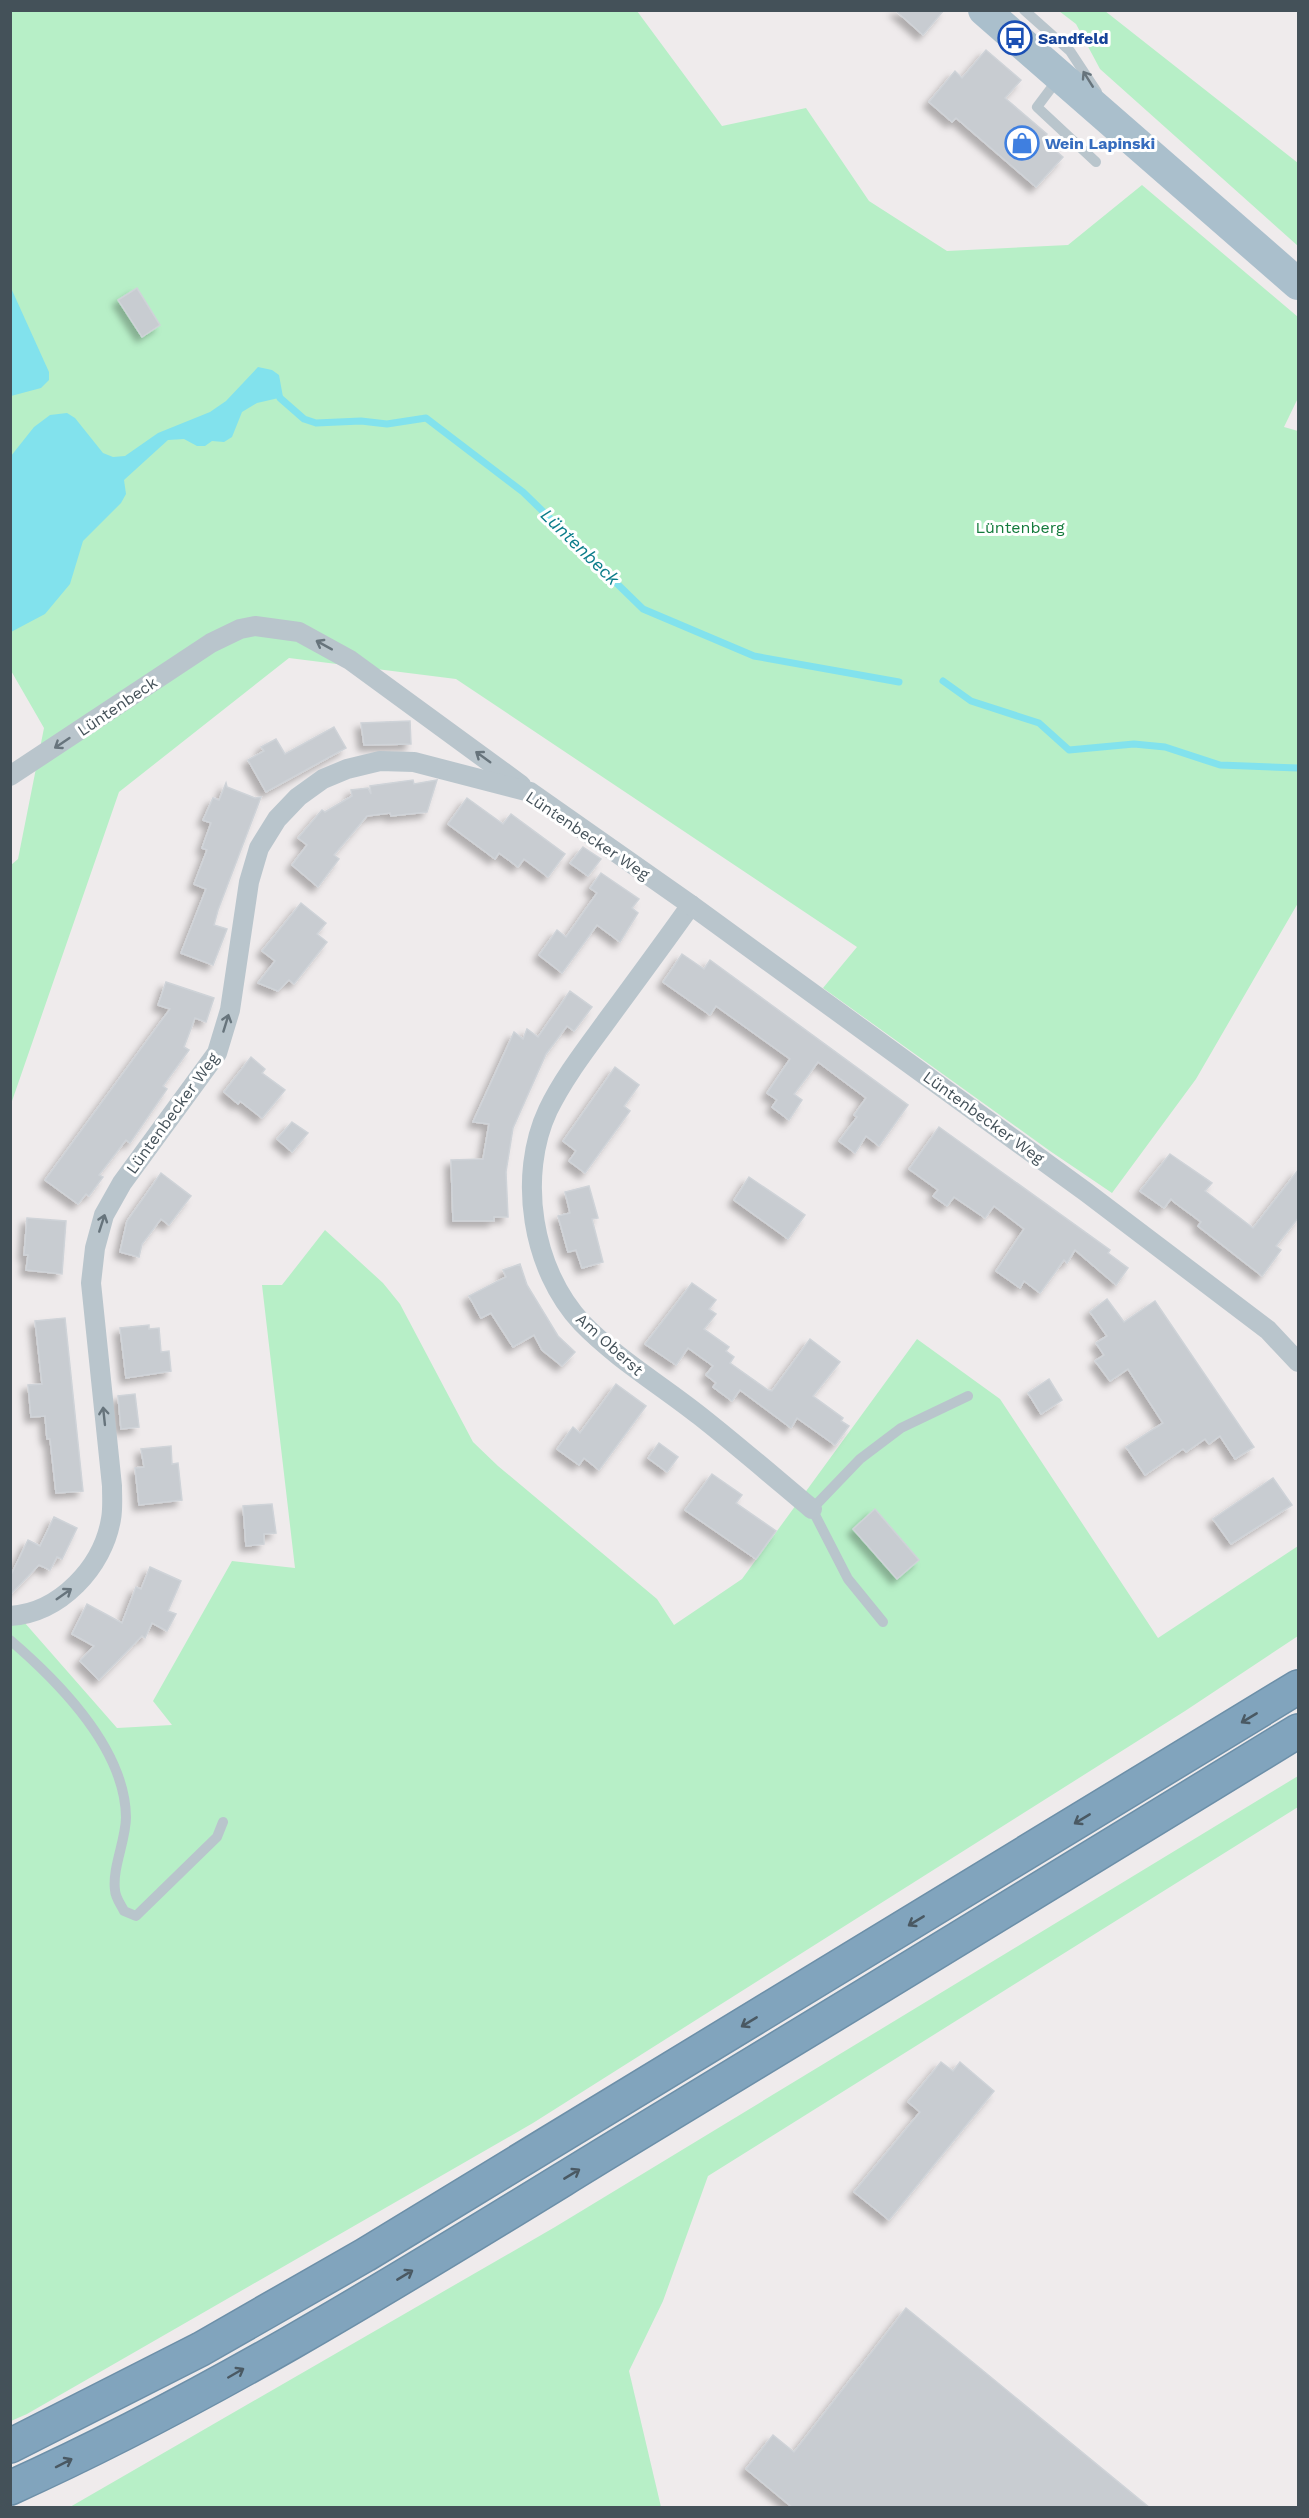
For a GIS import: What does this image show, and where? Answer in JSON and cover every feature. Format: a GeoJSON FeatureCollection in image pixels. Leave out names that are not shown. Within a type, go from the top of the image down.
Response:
{"type":"FeatureCollection","features":[{"type":"Feature","properties":{"kind":"highway"},"geometry":{"type":"LineString","coordinates":[[10,2446],[201,2349],[365,2255],[1299,1687]]}},
{"type":"Feature","properties":{"kind":"highway"},"geometry":{"type":"LineString","coordinates":[[10,2488],[60,2465],[224,2380],[385,2287],[1299,1731]]}},
{"type":"Feature","properties":{"kind":"main road"},"geometry":{"type":"LineString","coordinates":[[984,10],[1299,284]]}},
{"type":"Feature","properties":{"kind":"street","name":"Lüntenbeck"},"geometry":{"type":"LineString","coordinates":[[10,776],[211,643],[240,629],[255,626],[298,632],[350,660],[530,792]]}},
{"type":"Feature","properties":{"kind":"street","name":"Lüntenbecker Weg"},"geometry":{"type":"LineString","coordinates":[[10,1616],[43,1608],[69,1591],[90,1569],[104,1546],[111,1519],[112,1486],[92,1283],[95,1248],[104,1215],[122,1183],[217,1053],[231,1010],[249,882],[259,848],[271,829],[298,797],[323,779],[347,769],[380,761],[414,762],[530,792],[691,905],[1086,1191],[1268,1330],[1299,1362]]}},
{"type":"Feature","properties":{"kind":"street","name":"Am Oberst"},"geometry":{"type":"LineString","coordinates":[[691,905],[564,1080],[547,1112],[537,1145],[531,1193],[538,1241],[556,1284],[581,1322],[621,1358],[699,1415],[812,1509]]}},
{"type":"Feature","properties":{"kind":"lane"},"geometry":{"type":"LineString","coordinates":[[1024,10],[1070,51],[1119,128]]}},
{"type":"Feature","properties":{"kind":"lane"},"geometry":{"type":"LineString","coordinates":[[1060,76],[1036,107],[1096,162]]}},
{"type":"Feature","properties":{"kind":"lane"},"geometry":{"type":"LineString","coordinates":[[883,1622],[848,1579],[812,1509],[860,1459],[901,1428],[968,1396]]}},
{"type":"Feature","properties":{"kind":"lane"},"geometry":{"type":"LineString","coordinates":[[10,1640],[40,1666],[71,1701],[113,1762],[123,1789],[126,1819],[115,1890],[124,1911],[136,1916],[217,1837],[223,1822]]}},
{"type":"Feature","properties":{"kind":"green space","name":"Lüntenberg"},"geometry":{"type":"Polygon","coordinates":[[[11,11],[637,11],[722,126],[806,108],[869,201],[947,251],[1068,245],[1142,185],[1298,317],[1298,398],[1284,427],[1298,431],[1298,903],[1196,1079],[1112,1193],[823,988],[857,947],[456,679],[289,658],[119,792],[11,1104],[11,865],[18,859],[44,728],[10,669],[11,11]]]}},
{"type":"Feature","properties":{"kind":"green space"},"geometry":{"type":"Polygon","coordinates":[[[1059,11],[1105,11],[1298,163],[1298,246],[1100,69],[1076,24],[1059,11]]]}},
{"type":"Feature","properties":{"kind":"green space"},"geometry":{"type":"Polygon","coordinates":[[[325,1230],[383,1283],[400,1304],[473,1442],[498,1466],[657,1599],[674,1625],[742,1579],[917,1339],[1000,1399],[1158,1638],[1298,1546],[1298,1636],[1185,1711],[533,2123],[27,2414],[11,2421],[10,1606],[117,1728],[172,1725],[153,1701],[232,1561],[295,1568],[262,1285],[282,1285],[325,1230]]]}},
{"type":"Feature","properties":{"kind":"green space"},"geometry":{"type":"Polygon","coordinates":[[[1298,1776],[1298,1807],[708,2176],[663,2301],[629,2371],[661,2507],[70,2507],[555,2227],[1298,1776]]]}},
{"type":"Feature","properties":{"kind":"water"},"geometry":{"type":"Polygon","coordinates":[[[11,288],[49,372],[49,380],[41,388],[11,396],[11,288]]]}},
{"type":"Feature","properties":{"kind":"water"},"geometry":{"type":"Polygon","coordinates":[[[258,367],[272,370],[279,375],[283,397],[257,403],[242,412],[232,437],[224,442],[212,441],[205,446],[197,446],[184,439],[168,440],[124,480],[126,494],[121,503],[83,541],[70,584],[45,614],[11,632],[11,456],[34,427],[50,415],[67,413],[75,418],[103,453],[113,457],[125,456],[158,433],[210,412],[226,401],[258,367]]]}},
{"type":"Feature","properties":{"kind":"building"},"geometry":{"type":"Polygon","coordinates":[[[895,10],[944,10],[923,35],[895,10]]]}},
{"type":"Feature","properties":{"kind":"building"},"geometry":{"type":"Polygon","coordinates":[[[986,50],[1021,80],[1005,98],[1047,134],[1042,139],[1063,157],[1036,187],[956,118],[952,122],[929,102],[955,71],[962,78],[986,50]]]}},
{"type":"Feature","properties":{"kind":"building"},"geometry":{"type":"Polygon","coordinates":[[[137,288],[160,325],[142,337],[118,300],[137,288]]]}},
{"type":"Feature","properties":{"kind":"building"},"geometry":{"type":"Polygon","coordinates":[[[410,721],[411,744],[364,745],[361,723],[410,721]]]}},
{"type":"Feature","properties":{"kind":"building"},"geometry":{"type":"Polygon","coordinates":[[[334,727],[346,748],[266,792],[248,760],[264,751],[261,747],[276,739],[285,754],[334,727]]]}},
{"type":"Feature","properties":{"kind":"building"},"geometry":{"type":"Polygon","coordinates":[[[413,780],[414,784],[437,780],[427,812],[367,816],[334,855],[339,859],[318,887],[292,865],[307,845],[298,838],[322,810],[325,812],[352,796],[351,790],[368,788],[371,794],[370,786],[413,780]]]}},
{"type":"Feature","properties":{"kind":"building"},"geometry":{"type":"Polygon","coordinates":[[[226,783],[227,787],[255,798],[261,797],[218,910],[214,925],[227,929],[213,965],[181,953],[206,889],[194,884],[207,850],[202,848],[211,823],[203,820],[213,798],[219,800],[226,783]]]}},
{"type":"Feature","properties":{"kind":"building"},"geometry":{"type":"Polygon","coordinates":[[[467,798],[503,824],[511,814],[565,854],[548,877],[524,859],[518,867],[499,853],[495,859],[448,824],[467,798]]]}},
{"type":"Feature","properties":{"kind":"building"},"geometry":{"type":"Polygon","coordinates":[[[583,847],[601,859],[588,876],[570,863],[583,847]]]}},
{"type":"Feature","properties":{"kind":"building"},"geometry":{"type":"Polygon","coordinates":[[[601,873],[639,899],[632,908],[638,913],[620,942],[597,925],[562,973],[539,955],[557,930],[566,937],[597,893],[590,888],[601,873]]]}},
{"type":"Feature","properties":{"kind":"building"},"geometry":{"type":"Polygon","coordinates":[[[301,903],[326,923],[317,934],[327,942],[294,984],[289,980],[278,991],[258,983],[275,961],[262,951],[301,903]]]}},
{"type":"Feature","properties":{"kind":"building"},"geometry":{"type":"Polygon","coordinates":[[[682,954],[704,969],[710,960],[908,1105],[879,1146],[866,1136],[855,1153],[839,1141],[857,1117],[854,1115],[866,1098],[818,1062],[794,1094],[802,1100],[789,1120],[772,1107],[777,1100],[767,1093],[790,1059],[716,1006],[710,1015],[663,982],[682,954]]]}},
{"type":"Feature","properties":{"kind":"building"},"geometry":{"type":"Polygon","coordinates":[[[166,982],[214,998],[206,1022],[195,1018],[184,1047],[189,1050],[163,1086],[167,1089],[130,1143],[126,1140],[99,1175],[103,1177],[89,1196],[86,1194],[78,1204],[45,1180],[170,1009],[158,1005],[166,982]]]}},
{"type":"Feature","properties":{"kind":"building"},"geometry":{"type":"Polygon","coordinates":[[[570,991],[592,1007],[574,1031],[567,1026],[546,1054],[513,1128],[506,1172],[508,1217],[494,1217],[494,1221],[453,1221],[451,1160],[483,1159],[489,1124],[473,1122],[514,1032],[523,1039],[527,1029],[538,1037],[570,991]]]}},
{"type":"Feature","properties":{"kind":"building"},"geometry":{"type":"Polygon","coordinates":[[[251,1057],[265,1069],[262,1073],[285,1090],[262,1118],[240,1101],[238,1104],[224,1092],[251,1057]]]}},
{"type":"Feature","properties":{"kind":"building"},"geometry":{"type":"Polygon","coordinates":[[[615,1067],[639,1085],[624,1106],[630,1111],[585,1173],[569,1161],[576,1151],[563,1141],[615,1067]]]}},
{"type":"Feature","properties":{"kind":"building"},"geometry":{"type":"Polygon","coordinates":[[[292,1122],[308,1133],[292,1152],[277,1139],[292,1122]]]}},
{"type":"Feature","properties":{"kind":"building"},"geometry":{"type":"Polygon","coordinates":[[[939,1127],[1110,1250],[1108,1253],[1128,1268],[1116,1285],[1075,1250],[1067,1263],[1064,1260],[1040,1293],[1024,1281],[1020,1288],[996,1271],[1024,1229],[994,1206],[985,1218],[954,1197],[947,1206],[933,1196],[938,1190],[909,1169],[939,1127]]]}},
{"type":"Feature","properties":{"kind":"building"},"geometry":{"type":"Polygon","coordinates":[[[1170,1154],[1212,1183],[1205,1191],[1253,1228],[1299,1169],[1299,1217],[1276,1246],[1281,1250],[1262,1276],[1198,1226],[1201,1222],[1171,1199],[1164,1208],[1140,1191],[1170,1154]]]}},
{"type":"Feature","properties":{"kind":"building"},"geometry":{"type":"Polygon","coordinates":[[[161,1173],[191,1196],[169,1225],[161,1219],[142,1244],[139,1257],[120,1252],[127,1221],[161,1173]]]}},
{"type":"Feature","properties":{"kind":"building"},"geometry":{"type":"Polygon","coordinates":[[[749,1177],[805,1215],[788,1239],[734,1200],[749,1177]]]}},
{"type":"Feature","properties":{"kind":"building"},"geometry":{"type":"Polygon","coordinates":[[[589,1186],[598,1218],[592,1219],[603,1262],[582,1268],[576,1250],[568,1252],[558,1216],[570,1213],[565,1192],[589,1186]]]}},
{"type":"Feature","properties":{"kind":"building"},"geometry":{"type":"Polygon","coordinates":[[[27,1218],[66,1221],[62,1274],[26,1270],[28,1255],[24,1255],[27,1218]]]}},
{"type":"Feature","properties":{"kind":"building"},"geometry":{"type":"Polygon","coordinates":[[[520,1264],[527,1285],[558,1336],[575,1352],[562,1366],[542,1350],[534,1335],[513,1347],[491,1313],[481,1318],[469,1296],[506,1277],[503,1270],[520,1264]]]}},
{"type":"Feature","properties":{"kind":"building"},"geometry":{"type":"Polygon","coordinates":[[[692,1283],[716,1300],[709,1309],[716,1314],[704,1329],[729,1347],[726,1351],[734,1357],[730,1363],[768,1390],[772,1391],[810,1339],[840,1362],[813,1396],[843,1418],[841,1421],[849,1426],[835,1445],[797,1418],[791,1428],[740,1390],[732,1401],[713,1387],[716,1383],[706,1375],[713,1366],[688,1348],[676,1365],[645,1344],[692,1283]]]}},
{"type":"Feature","properties":{"kind":"building"},"geometry":{"type":"Polygon","coordinates":[[[1107,1299],[1124,1322],[1155,1301],[1254,1447],[1235,1459],[1220,1436],[1209,1444],[1205,1439],[1186,1452],[1183,1449],[1145,1475],[1126,1447],[1163,1423],[1128,1369],[1110,1381],[1095,1361],[1104,1355],[1096,1343],[1107,1336],[1090,1312],[1107,1299]]]}},
{"type":"Feature","properties":{"kind":"building"},"geometry":{"type":"Polygon","coordinates":[[[65,1318],[83,1491],[56,1493],[45,1416],[31,1417],[28,1385],[42,1384],[35,1321],[65,1318]]]}},
{"type":"Feature","properties":{"kind":"building"},"geometry":{"type":"Polygon","coordinates":[[[149,1325],[149,1329],[159,1328],[161,1352],[169,1351],[171,1371],[126,1378],[120,1328],[149,1325]]]}},
{"type":"Feature","properties":{"kind":"building"},"geometry":{"type":"Polygon","coordinates":[[[1049,1379],[1062,1400],[1041,1414],[1028,1393],[1049,1379]]]}},
{"type":"Feature","properties":{"kind":"building"},"geometry":{"type":"Polygon","coordinates":[[[616,1384],[646,1406],[599,1470],[584,1458],[579,1465],[557,1449],[573,1427],[580,1433],[616,1384]]]}},
{"type":"Feature","properties":{"kind":"building"},"geometry":{"type":"Polygon","coordinates":[[[135,1394],[139,1427],[121,1429],[118,1396],[135,1394]]]}},
{"type":"Feature","properties":{"kind":"building"},"geometry":{"type":"Polygon","coordinates":[[[659,1443],[678,1457],[667,1472],[648,1458],[659,1443]]]}},
{"type":"Feature","properties":{"kind":"building"},"geometry":{"type":"Polygon","coordinates":[[[171,1446],[172,1464],[178,1463],[182,1500],[139,1505],[135,1468],[144,1467],[141,1449],[171,1446]]]}},
{"type":"Feature","properties":{"kind":"building"},"geometry":{"type":"Polygon","coordinates":[[[712,1474],[742,1495],[736,1503],[776,1531],[756,1559],[685,1510],[712,1474]]]}},
{"type":"Feature","properties":{"kind":"building"},"geometry":{"type":"Polygon","coordinates":[[[1273,1478],[1292,1505],[1231,1544],[1213,1519],[1273,1478]]]}},
{"type":"Feature","properties":{"kind":"building"},"geometry":{"type":"Polygon","coordinates":[[[272,1504],[276,1533],[264,1534],[264,1544],[246,1546],[243,1506],[272,1504]]]}},
{"type":"Feature","properties":{"kind":"building"},"geometry":{"type":"Polygon","coordinates":[[[875,1509],[919,1560],[897,1579],[853,1529],[875,1509]]]}},
{"type":"Feature","properties":{"kind":"building"},"geometry":{"type":"Polygon","coordinates":[[[54,1517],[77,1528],[62,1559],[57,1557],[50,1570],[39,1565],[10,1595],[10,1577],[28,1540],[40,1546],[54,1517]]]}},
{"type":"Feature","properties":{"kind":"building"},"geometry":{"type":"Polygon","coordinates":[[[150,1567],[181,1581],[168,1611],[176,1614],[167,1631],[152,1623],[145,1638],[142,1636],[99,1680],[80,1661],[94,1646],[72,1634],[87,1604],[122,1623],[136,1587],[141,1589],[150,1567]]]}},
{"type":"Feature","properties":{"kind":"building"},"geometry":{"type":"Polygon","coordinates":[[[941,2062],[953,2071],[960,2062],[994,2091],[889,2220],[854,2192],[920,2112],[908,2102],[941,2062]]]}},
{"type":"Feature","properties":{"kind":"building"},"geometry":{"type":"Polygon","coordinates":[[[906,2308],[1150,2508],[793,2508],[746,2469],[773,2435],[794,2452],[906,2308]]]}},
{"type":"Feature","properties":{"kind":"waterway","name":"Lüntenbeck"},"geometry":{"type":"LineString","coordinates":[[280,398],[304,419],[316,423],[361,421],[387,424],[426,418],[523,492],[643,609],[754,656],[899,682]]}},
{"type":"Feature","properties":{"kind":"waterway","name":"Lüntenbeck"},"geometry":{"type":"LineString","coordinates":[[943,681],[971,701],[1039,723],[1069,750],[1134,744],[1165,747],[1220,765],[1298,768]]}},
{"type":"Feature","properties":{"kind":"place","name":"Sandfeld"},"geometry":{"type":"Point","coordinates":[1015,38]}},
{"type":"Feature","properties":{"kind":"place","name":"Wein Lapinski"},"geometry":{"type":"Point","coordinates":[1022,143]}}]}
